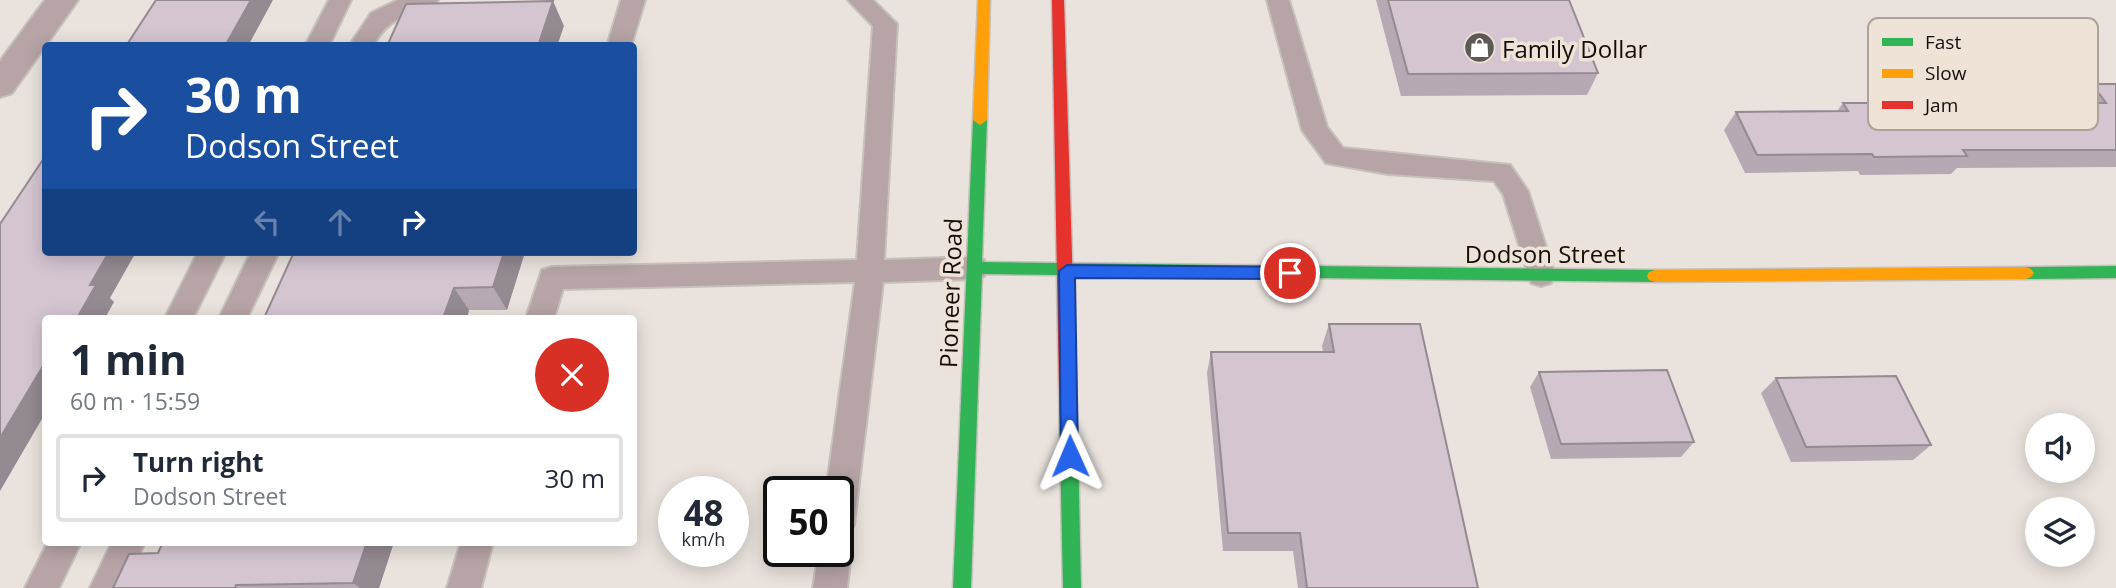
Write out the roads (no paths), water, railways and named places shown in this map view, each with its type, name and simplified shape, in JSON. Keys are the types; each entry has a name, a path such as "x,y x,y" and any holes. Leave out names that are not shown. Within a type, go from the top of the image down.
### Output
{"main road":[{"name":"Pioneer Road","path":"962,588 984,0"},
{"path":"1058,0 1067,271 1072,588"},
{"name":"Dodson Street","path":"974,268 1770,277 2116,272"}],"street":[{"path":"0,85 62,0"}],"lane":[{"path":"319,42 340,0"},
{"path":"363,42 372,22 393,9 427,0"},
{"path":"620,0 633,0 620,42"},
{"path":"844,476 870,271 885,24 859,0"},
{"path":"1278,0 1315,130 1335,156 1388,164 1501,172 1515,191 1541,275"},
{"path":"180,315 210,256"},
{"path":"234,315 263,256"},
{"path":"541,315 556,265 870,271 974,268"},
{"path":"42,588 63,546"},
{"path":"107,588 127,546"},
{"path":"464,588 476,546"},
{"path":"830,588 833,567"}],"place":[{"name":"Family Dollar","path":"1479,48"}]}
